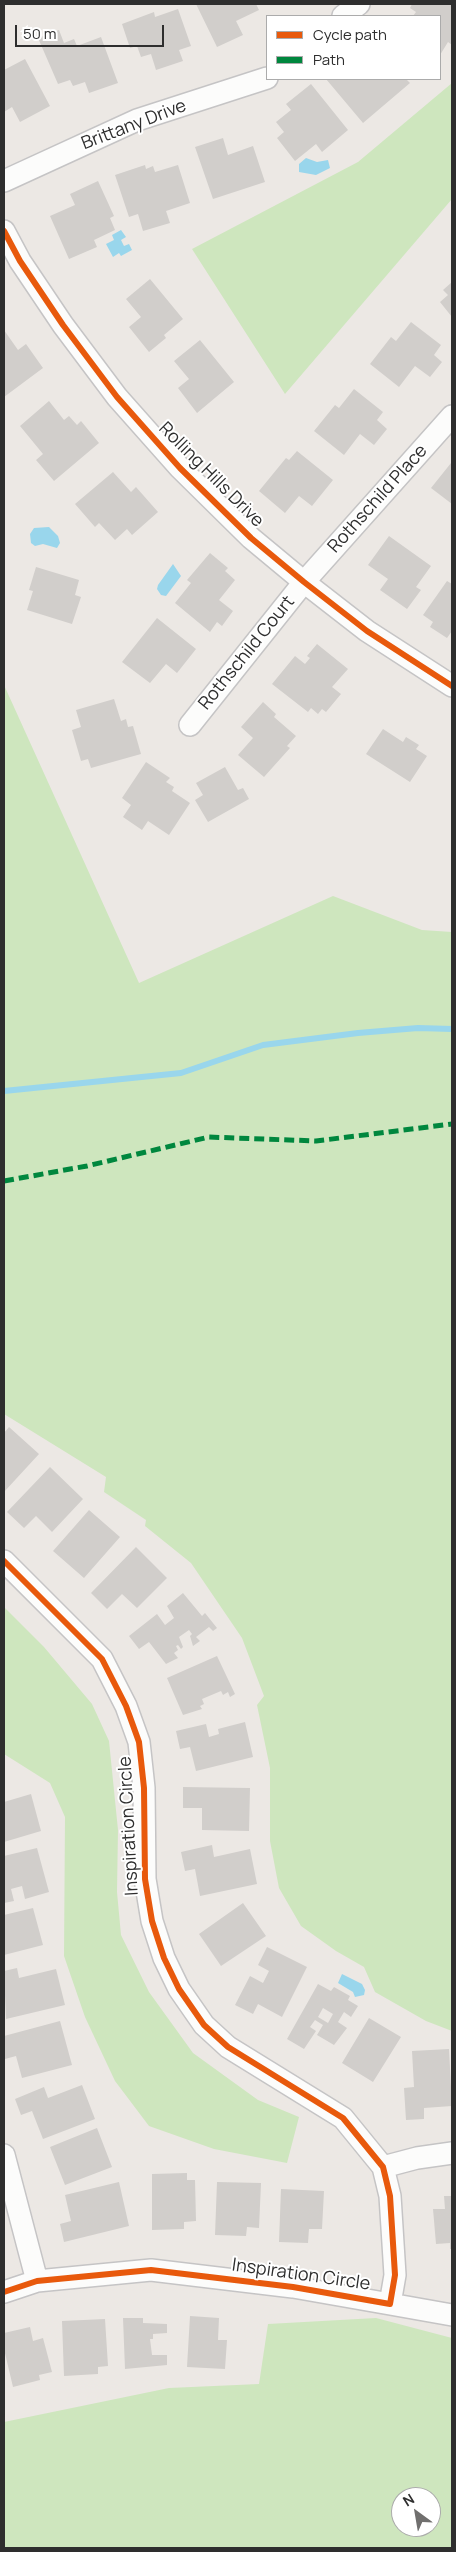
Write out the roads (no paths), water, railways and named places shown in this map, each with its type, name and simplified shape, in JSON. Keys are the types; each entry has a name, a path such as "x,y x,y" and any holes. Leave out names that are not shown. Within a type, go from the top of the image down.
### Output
{"street":[{"path":"344,15 359,4"},
{"name":"Brittany Drive","path":"4,181 137,120 266,78"},
{"name":"Rolling Hills Drive","path":"4,231 20,261 63,326 117,397 204,493 252,538 366,631 452,686"},
{"name":"Rothschild Place","path":"304,582 452,416"},
{"name":"Rothschild Court","path":"190,725 304,582"},
{"name":"Inspiration Circle","path":"4,1561 102,1659 126,1706 140,1751 144,1788 145,1879 152,1921 164,1958 179,1988 204,2025 228,2047 343,2118 383,2167 390,2196 395,2275 390,2304 293,2287 151,2270 37,2281 4,2292"},
{"path":"383,2167 417,2158 452,2153"},
{"path":"4,2154 37,2281"},
{"path":"390,2304 452,2315"}],"water":[{"path":"306,158 317,162 328,160 330,168 316,175 299,172 299,164"},
{"path":"121,230 126,237 121,240 124,246 129,244 132,250 121,256 119,253 113,257 106,244 114,240 112,235"},
{"path":"49,527 58,536 60,543 57,548 43,544 35,546 31,543 30,534 34,528"},
{"path":"173,564 181,576 166,596 161,595 157,589 158,585"},
{"path":"342,1974 362,1984 365,1990 364,1995 355,1997 353,1992 338,1983"}],"waterway":[{"path":"4,1091 181,1073 263,1045 358,1033 418,1028 452,1029"}]}
